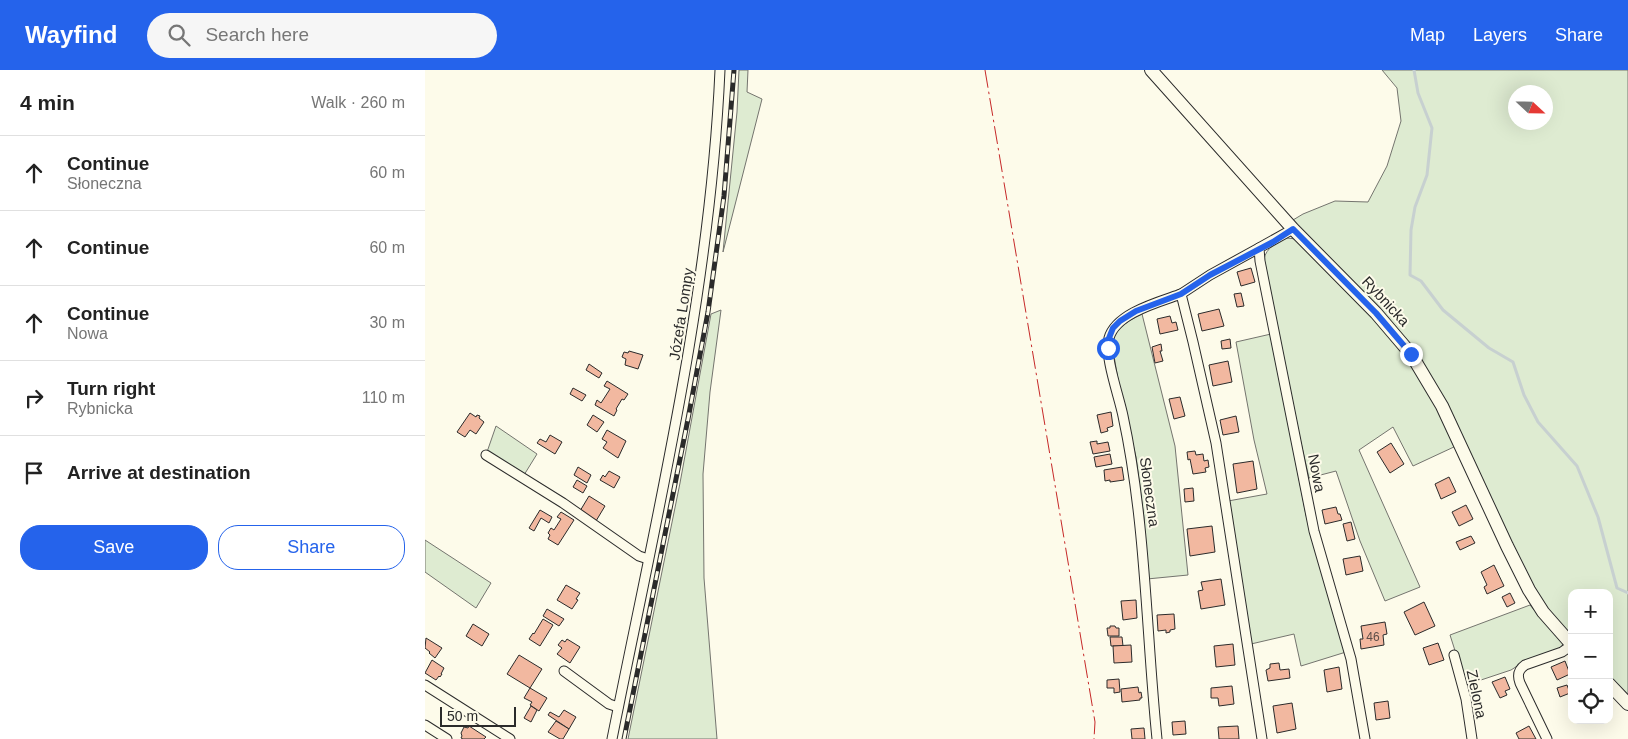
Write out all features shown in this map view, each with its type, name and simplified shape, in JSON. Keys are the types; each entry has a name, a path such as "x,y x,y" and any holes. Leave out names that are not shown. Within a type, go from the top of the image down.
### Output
{"street":[{"name":"Józefa Lompy","path":"612,739 691,340 702,272 718,128 720,70"},
{"name":"Rybnicka","path":"1151,70 1293,229 1370,307 1411,354 1442,406 1529,590 1543,612 1568,640"},
{"path":"1259,248 1293,229"},
{"name":"Słoneczna","path":"1157,739 1141,527 1133,467 1123,414 1109,360 1109,338 1113,328 1120,321 1136,311 1181,294 1259,248"},
{"name":"Nowa","path":"1259,248 1263,278 1314,531 1351,659 1365,739"},
{"path":"1181,294 1216,443 1263,739"},
{"path":"486,455 563,503 639,556 648,559"},
{"name":"Rybnicka","path":"1547,739 1520,684 1518,674 1525,665 1562,652 1568,648"},
{"name":"Zielona","path":"1454,655 1466,699 1472,739"},
{"path":"564,671 609,704 618,707"},
{"path":"425,685 510,739"},
{"path":"1613,688 1628,704"},
{"path":"425,725 447,739"}],"green space":[{"path":"739,70 748,70 747,92 762,99 723,252 737,112"},
{"path":"1382,70 1628,70 1628,698 1613,681 1613,589 1568,589 1568,633 1540,604 1438,389 1293,220 1335,201 1368,202 1387,166 1401,121 1397,88"},
{"path":"1287,238 1296,239 1396,341 1433,399 1456,446 1413,466 1393,427 1359,450 1420,587 1385,601 1360,541 1336,471 1309,478 1288,386 1264,259 1270,249"},
{"path":"721,310 710,392 703,474 704,578 717,739 628,739 680,483 711,314"},
{"path":"1142,314 1175,446 1188,575 1147,579 1144,518 1136,457 1120,391 1112,344 1117,329"},
{"path":"1271,334 1306,515 1346,652 1301,666 1294,634 1251,644 1228,501 1267,494 1254,440 1236,342"},
{"path":"496,426 537,454 524,475 487,452"},
{"path":"425,540 491,583 476,608 425,572"},
{"path":"1530,605 1563,644 1559,650 1522,663 1511,670 1466,685 1450,635"}],"building":[{"path":"1251,268 1255,282 1241,286 1237,272"},
{"path":"1241,293 1244,306 1237,307 1234,294"},
{"path":"1219,309 1224,326 1202,331 1198,314"},
{"path":"1170,316 1172,323 1176,322 1178,330 1160,334 1157,319"},
{"path":"1230,339 1231,348 1222,349 1221,341"},
{"path":"1161,344 1162,351 1160,351 1163,361 1155,363 1152,347"},
{"path":"629,351 643,355 638,369 625,365 626,359 622,357 624,352 628,353"},
{"path":"1228,361 1232,382 1213,386 1209,365"},
{"path":"589,364 602,373 599,378 586,370"},
{"path":"607,381 628,394 624,400 622,399 614,416 595,405 597,400 601,403 610,389 604,386"},
{"path":"573,388 586,395 582,401 570,394"},
{"path":"1180,397 1185,416 1174,419 1169,399"},
{"path":"1111,412 1113,426 1107,428 1108,431 1101,433 1097,415"},
{"path":"470,413 476,417 477,415 480,416 479,418 484,422 476,434 470,430 465,437 457,432"},
{"path":"593,415 604,422 597,432 587,425"},
{"path":"1236,416 1239,432 1223,435 1220,420"},
{"path":"607,430 626,441 618,458 603,448 607,442 602,439"},
{"path":"550,435 562,442 555,454 537,443 540,439 546,442"},
{"path":"1097,441 1097,444 1108,442 1110,451 1093,454 1090,442"},
{"path":"1391,443 1404,464 1390,473 1377,452"},
{"path":"1195,451 1196,455 1203,454 1204,461 1208,460 1209,467 1205,468 1206,472 1193,474 1187,452"},
{"path":"1110,454 1112,464 1096,467 1094,457"},
{"path":"1253,461 1257,489 1237,493 1233,464"},
{"path":"578,467 591,475 587,483 574,475"},
{"path":"1122,467 1124,480 1105,481 1104,470"},
{"path":"609,471 620,477 614,488 600,480"},
{"path":"1449,477 1456,492 1441,499 1435,484"},
{"path":"577,480 587,486 583,493 573,487"},
{"path":"1193,488 1194,501 1185,502 1184,489"},
{"path":"589,496 605,506 596,521 580,511"},
{"path":"1466,505 1473,519 1459,526 1452,512"},
{"path":"1336,507 1342,520 1325,524 1322,510"},
{"path":"540,510 552,517 549,523 541,518 534,531 529,528"},
{"path":"561,512 574,520 558,545 548,539 550,535 548,533 551,528 554,530 561,519 557,517"},
{"path":"1351,522 1355,539 1347,541 1343,524"},
{"path":"1212,526 1215,552 1190,556 1187,529"},
{"path":"1471,536 1475,543 1460,550 1456,542"},
{"path":"1360,556 1363,571 1346,575 1343,559"},
{"path":"1494,565 1504,586 1487,594 1484,587 1487,585 1481,572"},
{"path":"1221,579 1225,605 1201,609 1198,591 1203,590 1201,582"},
{"path":"566,585 580,593 572,609 557,600"},
{"path":"1510,593 1515,603 1507,607 1502,597"},
{"path":"1136,600 1137,618 1123,620 1121,601"},
{"path":"1424,602 1435,626 1415,635 1404,612"},
{"path":"547,609 564,619 559,626 543,616"},
{"path":"1174,614 1175,629 1166,633 1166,630 1158,631 1157,615"},
{"path":"543,619 553,625 540,646 529,639"},
{"path":"1385,622 1387,634 1383,635 1384,645 1361,649 1360,639 1363,639 1361,626"},
{"path":"473,624 489,634 482,646 466,636"},
{"path":"1110,626 1119,628 1119,636 1108,636 1107,628 1110,628"},
{"path":"1110,637 1122,637 1123,646 1111,646"},
{"path":"426,638 442,648 435,658 425,648"},
{"path":"567,639 580,647 570,663 557,654 562,648 558,645 562,640 565,642"},
{"path":"1438,643 1444,660 1429,665 1423,648"},
{"path":"1233,644 1235,665 1216,667 1214,646"},
{"path":"1131,645 1132,662 1114,663 1113,646"},
{"path":"519,655 542,669 530,688 507,674"},
{"path":"432,660 444,668 440,677 436,680 425,673"},
{"path":"1565,661 1568,675 1557,680 1551,667"},
{"path":"1279,663 1280,670 1289,669 1290,678 1268,681 1266,670 1270,668 1270,664"},
{"path":"1339,667 1342,689 1327,692 1324,670"},
{"path":"1505,677 1510,689 1505,691 1507,695 1500,698 1492,682"},
{"path":"1119,679 1120,692 1114,693 1114,688 1107,688 1107,680"},
{"path":"1567,685 1568,694 1560,697 1557,688"},
{"path":"1232,686 1234,704 1219,706 1218,698 1211,698 1211,688"},
{"path":"1138,687 1142,698 1140,700 1122,702 1121,689"},
{"path":"530,688 547,698 539,711 530,705 532,702 524,698"},
{"path":"1388,701 1390,718 1376,720 1374,703"},
{"path":"1292,703 1296,729 1277,733 1273,706"},
{"path":"531,706 537,710 531,722 524,718"},
{"path":"564,710 576,717 569,729 548,715 550,712 559,717"},
{"path":"556,721 569,729 563,739 548,732"},
{"path":"1185,721 1186,734 1173,735 1172,722"},
{"path":"469,726 486,737 484,739 461,738 464,727 468,728"},
{"path":"1238,726 1239,739 1219,739 1218,727"},
{"path":"1529,726 1536,739 1519,739 1516,733"},
{"path":"1144,728 1145,739 1132,739 1131,729"}],"waterway":[{"path":"1414,70 1418,93 1432,128 1427,175 1415,207 1411,230 1410,275 1421,281 1443,310 1489,348 1513,362 1524,395 1538,422 1577,466 1598,517 1617,588 1628,593"}],"railway":[{"path":"624,739 708,312 724,196 734,70"}],"power":[{"path":"985,70 1095,722 1094,739"}],"route":[{"path":"1108,348 1113,328 1120,321 1136,311 1181,294 1210,275 1273,242 1293,229 1376,313 1411,354"}]}
